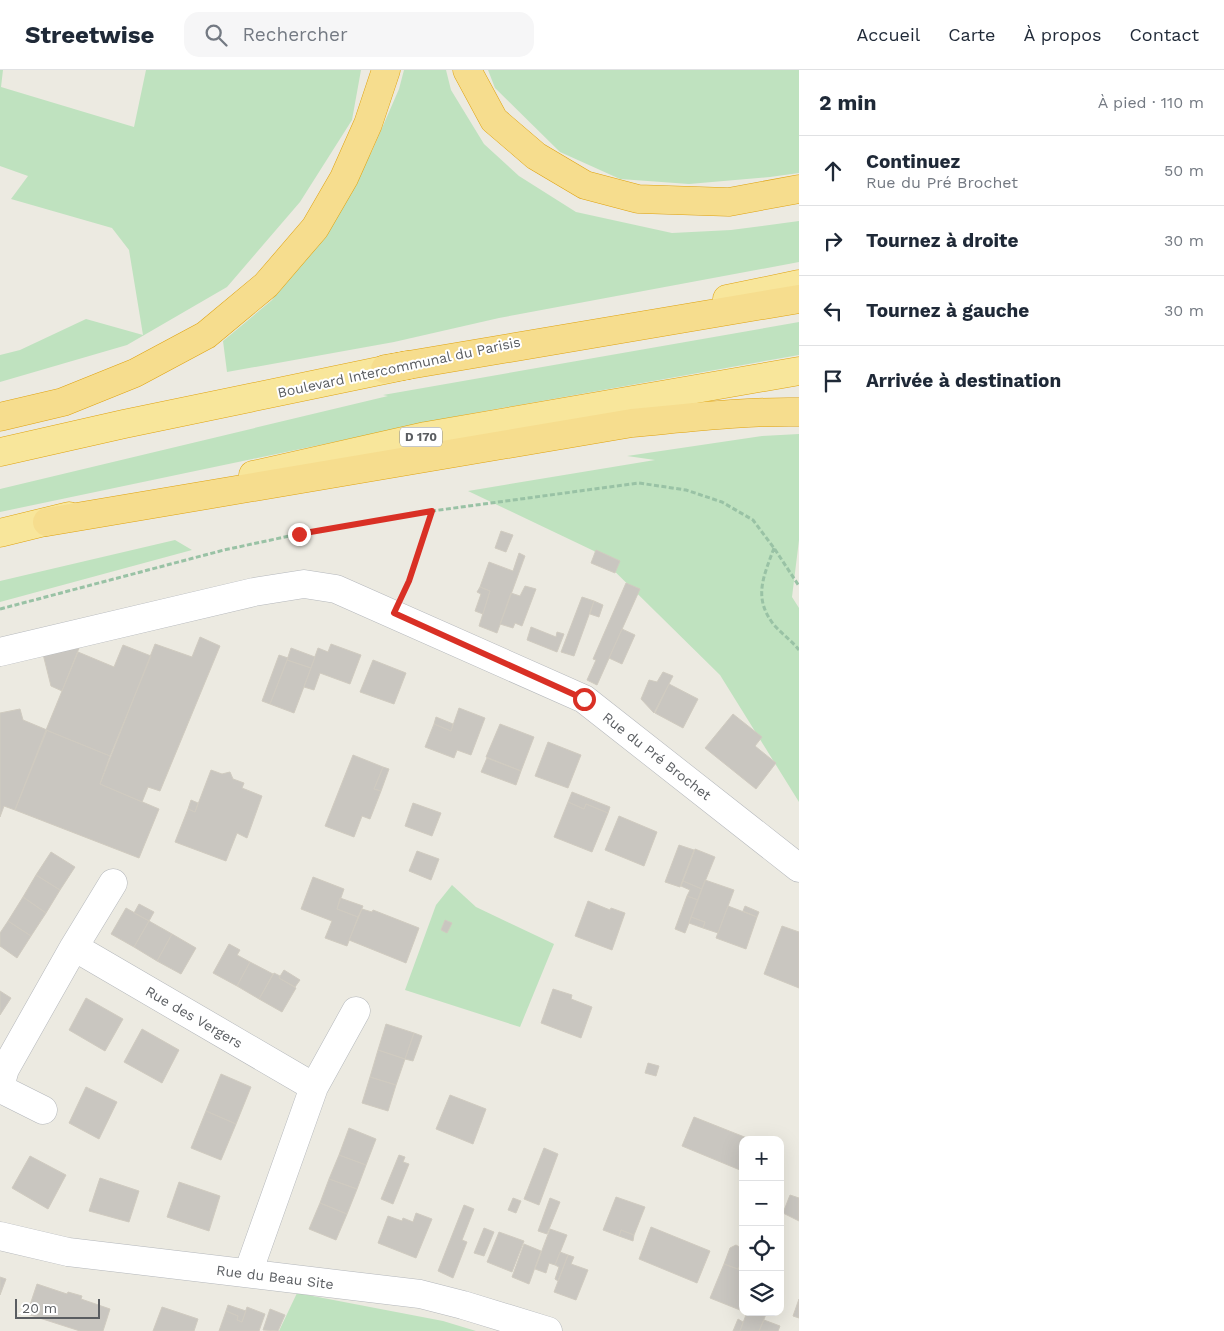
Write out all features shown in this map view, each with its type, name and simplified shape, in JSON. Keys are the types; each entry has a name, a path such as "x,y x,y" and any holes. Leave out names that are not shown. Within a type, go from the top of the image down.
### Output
{"highway":[{"path":"0,417 62,402 135,373 206,335 266,285 315,228 344,178 368,124 386,70"},
{"path":"467,70 494,120 536,156 585,185 638,199 729,202 799,189"},
{"name":"Boulevard Intercommunal du Parisis","path":"0,452 385,369 799,284"},
{"path":"385,369 799,299"},
{"name":"D 170","path":"0,533 426,436 799,372"},
{"path":"47,522 632,423 712,415 799,412"}],"street":[{"name":"Rue du Pré Brochet","path":"0,652 254,592 304,584 336,589 394,613 584,699 799,868"},
{"path":"43,1110 7,1092 1,1083 6,1069 74,947 113,883"},
{"name":"Rue des Vergers","path":"74,947 314,1087"},
{"path":"248,1273 314,1087 356,1011"},
{"name":"Rue du Beau Site","path":"0,1236 68,1252 420,1294 464,1305 548,1331"}],"path":[{"path":"0,608 224,550 299,534 432,511 639,483 686,490 722,502 753,520 799,586"},
{"path":"394,613 409,581 432,511"},
{"path":"774,548 760,592 764,610 775,626 799,650"}],"green space":[{"path":"0,70 3,70 1,87 134,127 146,70 361,70 352,120 300,202 227,287 127,345 0,382 0,355 20,350 86,319 143,335 129,250 112,228 11,199 28,176 0,166"},
{"path":"404,70 446,70 451,90 484,144 519,176 576,212 672,233 731,230 799,221 799,262 499,318 394,342 227,372 223,341 272,300 343,205 372,151 399,89"},
{"path":"488,70 799,70 799,173 689,184 620,179 560,152 495,88"},
{"path":"799,322 799,355 463,415 0,512 0,489 388,396 383,395"},
{"path":"799,434 799,540 792,597 799,608 799,802 720,675 594,551 468,491 655,460 627,456 762,436"},
{"path":"175,540 192,550 0,602 0,581"},
{"path":"452,885 476,907 554,944 520,1027 405,990 436,905"},
{"path":"297,1293 443,1321 476,1331 279,1331"}],"building":[{"path":"501,531 513,535 506,552 495,548"},
{"path":"596,550 620,561 615,573 591,563"},
{"path":"519,553 525,556 497,633 479,626 490,591 480,587 489,562 513,571"},
{"path":"626,583 640,589 597,685 587,680 596,660 593,659"},
{"path":"525,586 536,589 522,626 515,623 513,628 500,624 511,593 520,596"},
{"path":"480,587 490,591 483,614 475,611 481,594 477,592"},
{"path":"582,597 594,601 574,656 561,652"},
{"path":"594,601 603,605 599,617 590,614"},
{"path":"531,627 556,637 557,632 564,634 557,652 527,640"},
{"path":"622,629 635,635 622,664 609,658"},
{"path":"200,637 220,646 160,791 148,787 142,802 100,784 155,644 192,657"},
{"path":"331,644 361,655 350,684 320,673 314,690 304,687 318,648 328,652"},
{"path":"123,645 151,656 110,756 46,730 78,652 114,667"},
{"path":"79,648 62,691 51,686 43,654"},
{"path":"291,648 315,657 311,668 287,660"},
{"path":"279,655 288,658 270,704 262,701"},
{"path":"287,660 311,668 294,713 270,704"},
{"path":"373,660 406,673 394,704 360,692"},
{"path":"663,672 673,676 654,713 641,699 649,680 657,682"},
{"path":"669,684 698,699 683,728 655,713"},
{"path":"459,708 485,718 471,755 457,750 454,758 425,747 434,724 451,731"},
{"path":"20,709 23,720 47,730 15,810 4,806 0,817 0,713"},
{"path":"733,714 762,737 755,746 776,763 756,789 705,748"},
{"path":"436,717 453,724 451,731 434,724"},
{"path":"500,724 534,737 521,771 486,757"},
{"path":"46,730 110,756 100,784 159,809 139,858 15,810"},
{"path":"548,742 581,755 568,788 535,776"},
{"path":"353,755 383,767 374,789 381,791 370,819 362,816 354,837 325,826"},
{"path":"487,758 521,771 516,785 481,772"},
{"path":"383,767 389,769 381,791 374,789"},
{"path":"211,770 222,774 230,772 233,779 244,783 242,788 262,796 247,838 237,833 226,861 175,842 188,809 195,812"},
{"path":"572,792 610,807 608,813 586,804 584,809 568,802"},
{"path":"191,800 198,803 195,812 188,809"},
{"path":"568,802 584,809 586,804 608,813 592,852 554,837"},
{"path":"413,803 441,813 432,836 405,826"},
{"path":"619,816 657,832 644,866 605,850"},
{"path":"679,845 694,850 680,887 665,882"},
{"path":"695,849 715,857 702,889 683,881"},
{"path":"417,851 439,859 431,880 409,871"},
{"path":"51,852 75,867 60,890 36,875"},
{"path":"36,875 60,890 46,913 23,897"},
{"path":"313,877 344,889 337,909 358,917 347,946 325,938 332,921 301,909"},
{"path":"705,880 734,890 718,933 703,928 705,922 691,917"},
{"path":"683,881 702,889 698,900 687,896 690,890 681,886"},
{"path":"687,896 698,900 685,933 675,929"},
{"path":"23,897 46,913 31,936 8,921"},
{"path":"340,898 363,906 358,917 337,909"},
{"path":"588,901 610,910 611,908 625,913 612,950 575,936"},
{"path":"139,904 154,912 149,921 134,913"},
{"path":"728,906 757,917 746,949 716,938"},
{"path":"745,906 759,912 757,917 743,911"},
{"path":"126,908 149,921 134,947 111,934"},
{"path":"362,909 372,912 373,910 419,928 406,963 349,940"},
{"path":"691,917 705,922 703,928 689,923"},
{"path":"445,920 452,923 447,933 441,930"},
{"path":"8,921 31,936 17,958 0,946 0,933"},
{"path":"149,921 172,934 157,961 134,947"},
{"path":"782,926 799,932 799,988 764,974"},
{"path":"172,934 196,948 181,974 157,961"},
{"path":"229,944 240,950 237,955 250,962 237,986 213,973"},
{"path":"250,962 273,974 259,999 237,986"},
{"path":"284,970 300,980 295,987 279,978"},
{"path":"274,973 296,988 282,1012 259,999"},
{"path":"553,989 572,995 571,999 592,1007 581,1038 541,1023"},
{"path":"0,991 11,998 0,1015"},
{"path":"86,998 123,1019 105,1051 69,1030"},
{"path":"386,1024 414,1033 405,1059 378,1050"},
{"path":"142,1029 179,1050 162,1083 124,1062"},
{"path":"414,1033 422,1036 413,1061 405,1059"},
{"path":"378,1050 405,1059 396,1085 370,1077"},
{"path":"648,1063 659,1066 656,1076 645,1073"},
{"path":"221,1074 251,1087 236,1124 206,1111"},
{"path":"370,1077 396,1085 388,1111 362,1103"},
{"path":"86,1087 117,1102 99,1139 69,1123"},
{"path":"450,1095 486,1109 473,1144 436,1129"},
{"path":"206,1111 236,1124 221,1160 191,1148"},
{"path":"694,1117 742,1136 739,1136 739,1170 682,1146"},
{"path":"349,1128 376,1139 366,1165 339,1155"},
{"path":"544,1148 558,1154 539,1205 524,1199"},
{"path":"339,1155 366,1165 357,1189 329,1179"},
{"path":"399,1155 405,1157 403,1162 409,1164 393,1204 381,1199"},
{"path":"30,1156 66,1175 48,1209 12,1188"},
{"path":"100,1178 139,1191 129,1222 89,1211"},
{"path":"329,1179 357,1189 347,1214 320,1203"},
{"path":"179,1182 220,1196 209,1231 167,1217"},
{"path":"790,1195 799,1198 799,1221 784,1214"},
{"path":"616,1197 645,1207 634,1235 621,1230 619,1236 603,1230"},
{"path":"513,1198 521,1201 516,1213 508,1210"},
{"path":"550,1198 560,1202 547,1234 538,1231"},
{"path":"320,1203 347,1214 336,1240 309,1229"},
{"path":"464,1205 474,1209 462,1240 467,1242 453,1278 438,1271"},
{"path":"416,1213 432,1219 416,1258 378,1243 388,1216 402,1221 403,1218 413,1222"},
{"path":"651,1227 710,1251 697,1283 639,1259"},
{"path":"484,1228 494,1232 484,1256 474,1253"},
{"path":"550,1229 567,1235 555,1265 549,1263 546,1273 535,1269"},
{"path":"621,1230 634,1235 633,1241 619,1236"},
{"path":"499,1232 524,1241 512,1272 487,1262"},
{"path":"524,1244 541,1251 529,1284 512,1277"},
{"path":"736,1245 739,1247 738,1269 724,1264 730,1248"},
{"path":"560,1252 568,1255 558,1281 555,1279 559,1267 555,1265"},
{"path":"568,1255 574,1257 571,1264 588,1270 576,1300 554,1292"},
{"path":"724,1264 739,1270 739,1310 710,1298"},
{"path":"0,1277 6,1279 0,1295"},
{"path":"37,1284 67,1294 68,1292 82,1296 81,1299 110,1309 103,1331 80,1331 27,1314"},
{"path":"799,1299 799,1318 793,1316"},
{"path":"228,1305 246,1311 242,1322 237,1320 238,1316 226,1311"},
{"path":"162,1307 198,1319 194,1331 153,1331"},
{"path":"247,1307 265,1314 259,1331 219,1331 226,1311 238,1316 237,1320 242,1322"},
{"path":"270,1309 285,1315 278,1331 263,1330"},
{"path":"746,1316 765,1316 759,1331 740,1331"},
{"path":"738,1319 743,1322 740,1331 733,1331"},
{"path":"764,1320 780,1326 778,1331 759,1331"}],"route":[{"path":"299,534 432,511 409,581 394,613 584,699"}]}
